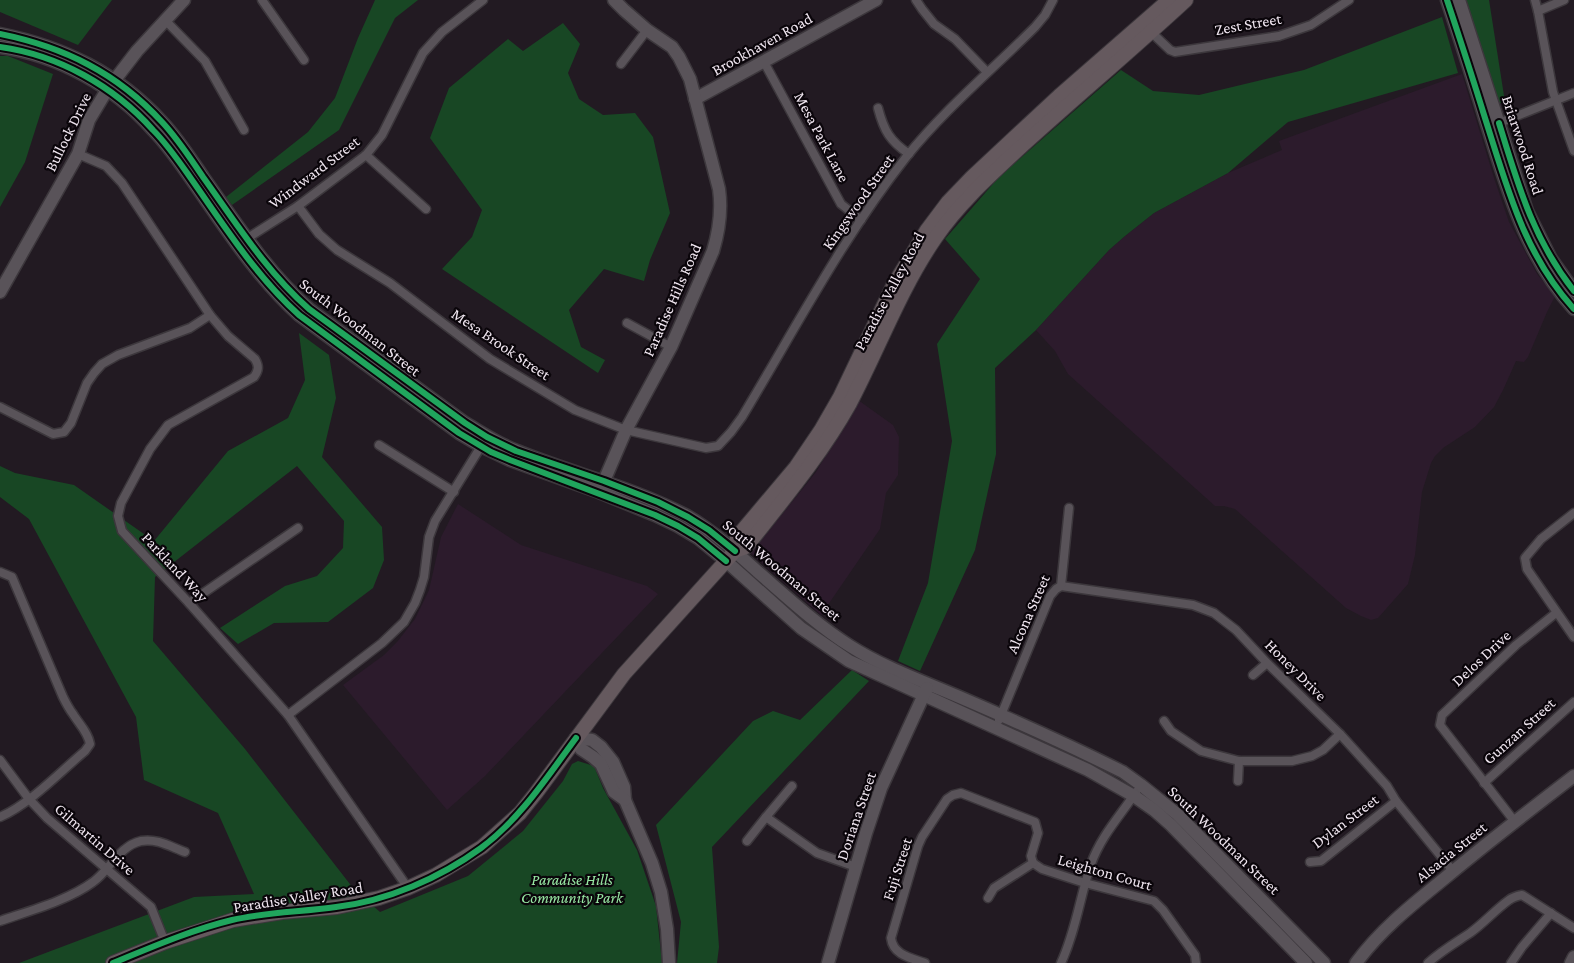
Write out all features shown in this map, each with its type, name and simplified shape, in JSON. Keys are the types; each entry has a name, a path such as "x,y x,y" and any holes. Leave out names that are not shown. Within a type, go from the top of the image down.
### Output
{"main road":[{"name":"Bullock Drive","path":"0,292 78,153 89,120 111,85 137,51 184,0"},
{"name":"Paradise Hills Road","path":"602,487 626,430 671,347 713,252 721,206 719,189 690,79 679,57 672,47 647,30 614,0"},
{"name":"Brookhaven Road","path":"695,99 876,0"},
{"name":"Paradise Valley Road","path":"730,556 737,537 796,467 821,430 898,277 927,230 948,202 1050,104 1169,0"},
{"name":"Paradise Valley Road","path":"113,963 165,942 233,920 282,912 337,907 379,898 436,875 482,847 503,829 536,793 624,674 730,556 746,547 805,474 850,402 904,292 936,237 957,210 980,185 1066,105 1186,0"},
{"name":"Briarwood Road","path":"1447,0 1527,211 1551,259 1574,291"},
{"name":"Briarwood Road","path":"1459,0 1517,216 1529,243 1550,279 1574,309"},
{"name":"South Woodman Street","path":"0,34 30,40 60,50 87,63 152,128 242,242 291,293 309,309 439,404 484,441 516,451 602,487 730,556 801,628 849,661 1001,715 1123,772 1178,814 1324,963"},
{"name":"South Woodman Street","path":"0,47 33,53 111,85"},
{"path":"1550,279 1556,278 1569,294 1574,296"},
{"name":"South Woodman Street","path":"927,690 996,728 1088,770 1154,810 1306,963"},
{"name":"Doriana Street","path":"828,963 881,788 927,690"},
{"path":"576,738 580,749 601,764 614,792 625,800 652,863 661,892 667,929 669,963"},
{"name":"Alsacia Street","path":"1356,963 1383,931 1453,871 1574,776"},
{"path":"1570,963 1574,957"}],"street":[{"path":"262,0 304,60"},
{"name":"Windward Street","path":"242,242 298,206 366,155 382,135 419,61 429,46 442,32 483,0"},
{"path":"916,0 934,24 955,39 987,72"},
{"name":"Kingswood Street","path":"718,446 741,417 861,220 909,154 966,93 1035,27 1053,0"},
{"name":"Zest Street","path":"1151,32 1175,52 1267,38 1311,25 1349,0"},
{"path":"1535,0 1555,101 1574,151"},
{"path":"1538,11 1564,0"},
{"path":"166,21 205,62 243,130"},
{"path":"621,64 647,30"},
{"name":"Mesa Park Lane","path":"764,62 841,204 861,220"},
{"path":"1493,125 1574,93"},
{"path":"878,108 882,125 889,136 898,147 909,154"},
{"name":"Parkland Way","path":"78,153 106,166 122,183 210,315 228,336 258,364 258,371 254,377 168,425 150,449 121,503 118,516 122,531 288,715 408,888"},
{"path":"366,155 426,209"},
{"name":"Mesa Brook Street","path":"298,206 319,234 337,250 390,283 490,359 575,410 626,430 686,442 702,448 718,446"},
{"path":"0,407 53,434 64,432 72,423 90,378 102,364 118,355 190,328 210,315"},
{"path":"627,323 671,347"},
{"path":"288,715 382,643 404,622 420,590 429,537 435,521 484,441"},
{"path":"379,445 454,492"},
{"name":"Alcona Street","path":"996,728 1050,596 1061,586 1069,508"},
{"path":"1574,513 1541,539 1525,558 1527,569 1574,637"},
{"path":"189,603 298,528"},
{"path":"0,817 29,799 85,751 90,744 89,738 63,697 12,577 3,573"},
{"name":"Honey Drive","path":"1061,586 1192,605 1214,614 1236,630 1340,734 1387,786 1396,801 1453,871"},
{"name":"Delos Drive","path":"1484,783 1444,732 1440,725 1442,715 1516,645 1556,613"},
{"path":"1253,675 1267,663"},
{"name":"Gunzan Street","path":"1484,783 1574,702"},
{"path":"1164,721 1171,731 1201,751 1239,761 1292,761 1312,756 1323,750 1340,734"},
{"name":"Gilmartin Drive","path":"0,760 29,799 47,818 151,907 165,942"},
{"path":"1238,781 1239,761"},
{"path":"1484,783 1515,822"},
{"path":"1064,962 1085,883 1099,844 1141,785"},
{"path":"747,841 792,786"},
{"name":"Fuji Street","path":"925,963 898,952 891,938 918,846 947,799 960,793 1035,822 1038,833 1031,856 1033,863"},
{"name":"Dylan Street","path":"1310,862 1321,861 1396,801"},
{"path":"766,817 817,853 856,867"},
{"path":"0,921 74,894 95,881 133,844 155,841 185,852"},
{"name":"Leighton Court","path":"988,898 993,888 1033,863 1042,869 1085,883 1154,901 1163,909 1195,955 1196,963"},
{"path":"1428,963 1478,927 1510,898 1522,895 1574,928"},
{"path":"1511,963 1522,946 1551,913"}],"shaded area":[{"path":"1462,74 1509,222 1537,274 1555,296 1528,357 1524,362 1516,361 1494,407 1475,427 1443,448 1431,463 1422,492 1415,555 1408,584 1378,618 1371,620 1346,608 1235,509 1215,506 1068,374 1055,351 1036,330 1109,250 1154,213 1228,173 1282,150 1279,141"},
{"path":"858,400 893,425 899,437 898,475 886,493 880,529 821,615 751,553 816,472"},
{"path":"458,504 521,545 647,586 658,594 485,776 447,810 343,685 384,655 415,619 429,590 441,537"}],"green space":[{"path":"0,0 112,0 78,45 0,12"},
{"path":"375,0 418,0 395,18 339,130 232,205 226,197 308,132 335,98"},
{"path":"1465,0 1489,0 1505,102 1497,104"},
{"path":"1442,17 1458,73 1288,122 1228,173 1154,213 1125,236 1109,250 1036,330 995,368 996,454 975,550 920,671 898,661 928,583 952,441 937,344 980,279 945,239 999,177 1121,70 1153,91 1199,95 1304,70"},
{"path":"563,23 580,44 568,73 579,99 603,115 635,113 653,137 670,213 650,260 644,281 604,269 569,310 581,347 605,360 598,373 442,269 472,237 482,210 430,138 449,88 508,39 523,51"},
{"path":"0,56 8,56 53,74 25,162 0,207"},
{"name":"Paradise Hills Community Park","path":"299,333 329,355 336,398 322,457 382,527 384,560 373,588 328,622 274,623 238,644 220,628 285,586 317,576 343,548 344,521 297,466 155,577 153,641 245,749 353,888 380,912 468,876 523,831 563,781 572,764 578,761 594,766 603,788 637,850 656,906 662,963 19,963 194,897 254,894 218,813 144,780 136,717 29,519 0,497 0,466 15,473 74,485 154,541 228,451 288,418 305,380"},
{"path":"852,670 869,681 712,847 719,947 717,963 677,963 681,922 656,825 753,721 773,711 800,720"}],"cycle path":[{"path":"1447,0 1519,219 1542,266 1574,309"},
{"path":"0,34 46,46 68,55 88,64 127,89 173,135 252,246 293,294 309,309 465,423 516,451 658,502 709,530 735,551"},
{"path":"0,47 22,51 64,65 103,87 138,114 169,148 242,250 283,300 299,315 459,433 491,452 678,526 698,538 726,561"},
{"path":"1499,123 1528,211 1548,252 1574,291"},
{"path":"113,963 217,924 258,915 355,904 393,894 431,878 481,848 509,824 576,738"}]}
